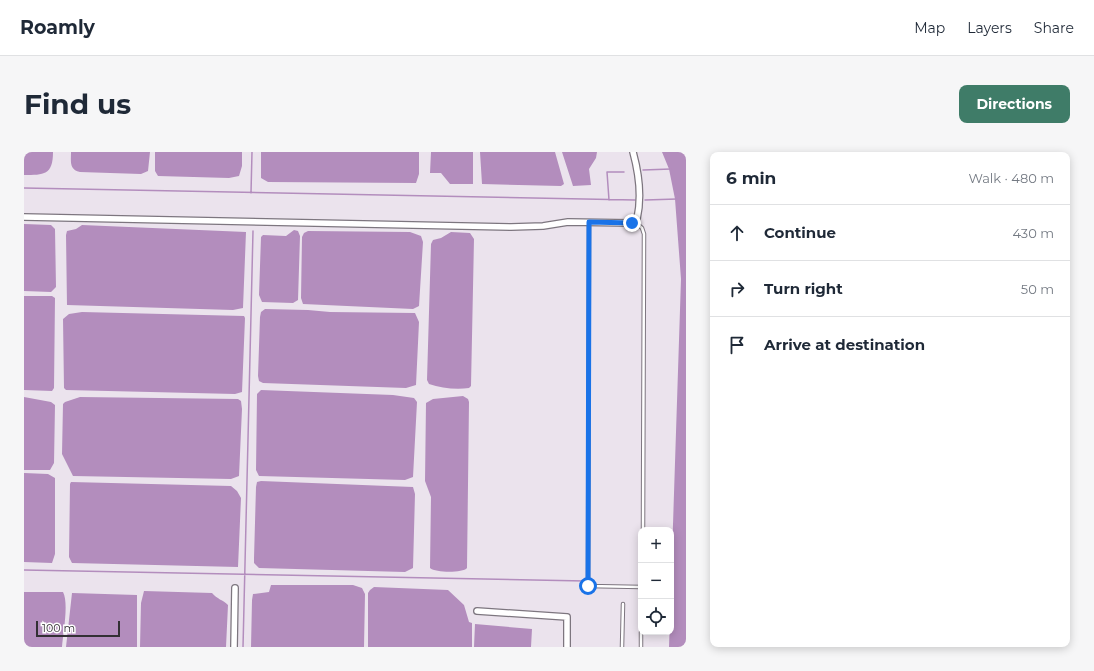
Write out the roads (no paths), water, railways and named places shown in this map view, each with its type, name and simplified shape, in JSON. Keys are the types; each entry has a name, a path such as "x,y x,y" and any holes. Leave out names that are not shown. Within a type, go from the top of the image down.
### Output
{"street":[{"path":"24,217 512,227 543,226 568,222 623,223 637,219 640,207 638,171 633,152"},
{"path":"234,647 235,588"},
{"path":"477,611 567,617 567,647"}],"lane":[{"path":"634,221 642,228 644,234 643,527"},
{"path":"589,222 588,586 638,587"},
{"path":"622,647 623,604"},
{"path":"641,635 641,647"}],"waterway":[{"path":"251,193 252,152"},
{"path":"643,170 671,169"},
{"path":"609,200 607,172 624,172"},
{"path":"24,188 635,200"},
{"path":"645,200 677,199"},
{"path":"243,647 253,231"},
{"path":"24,570 585,581"}]}
